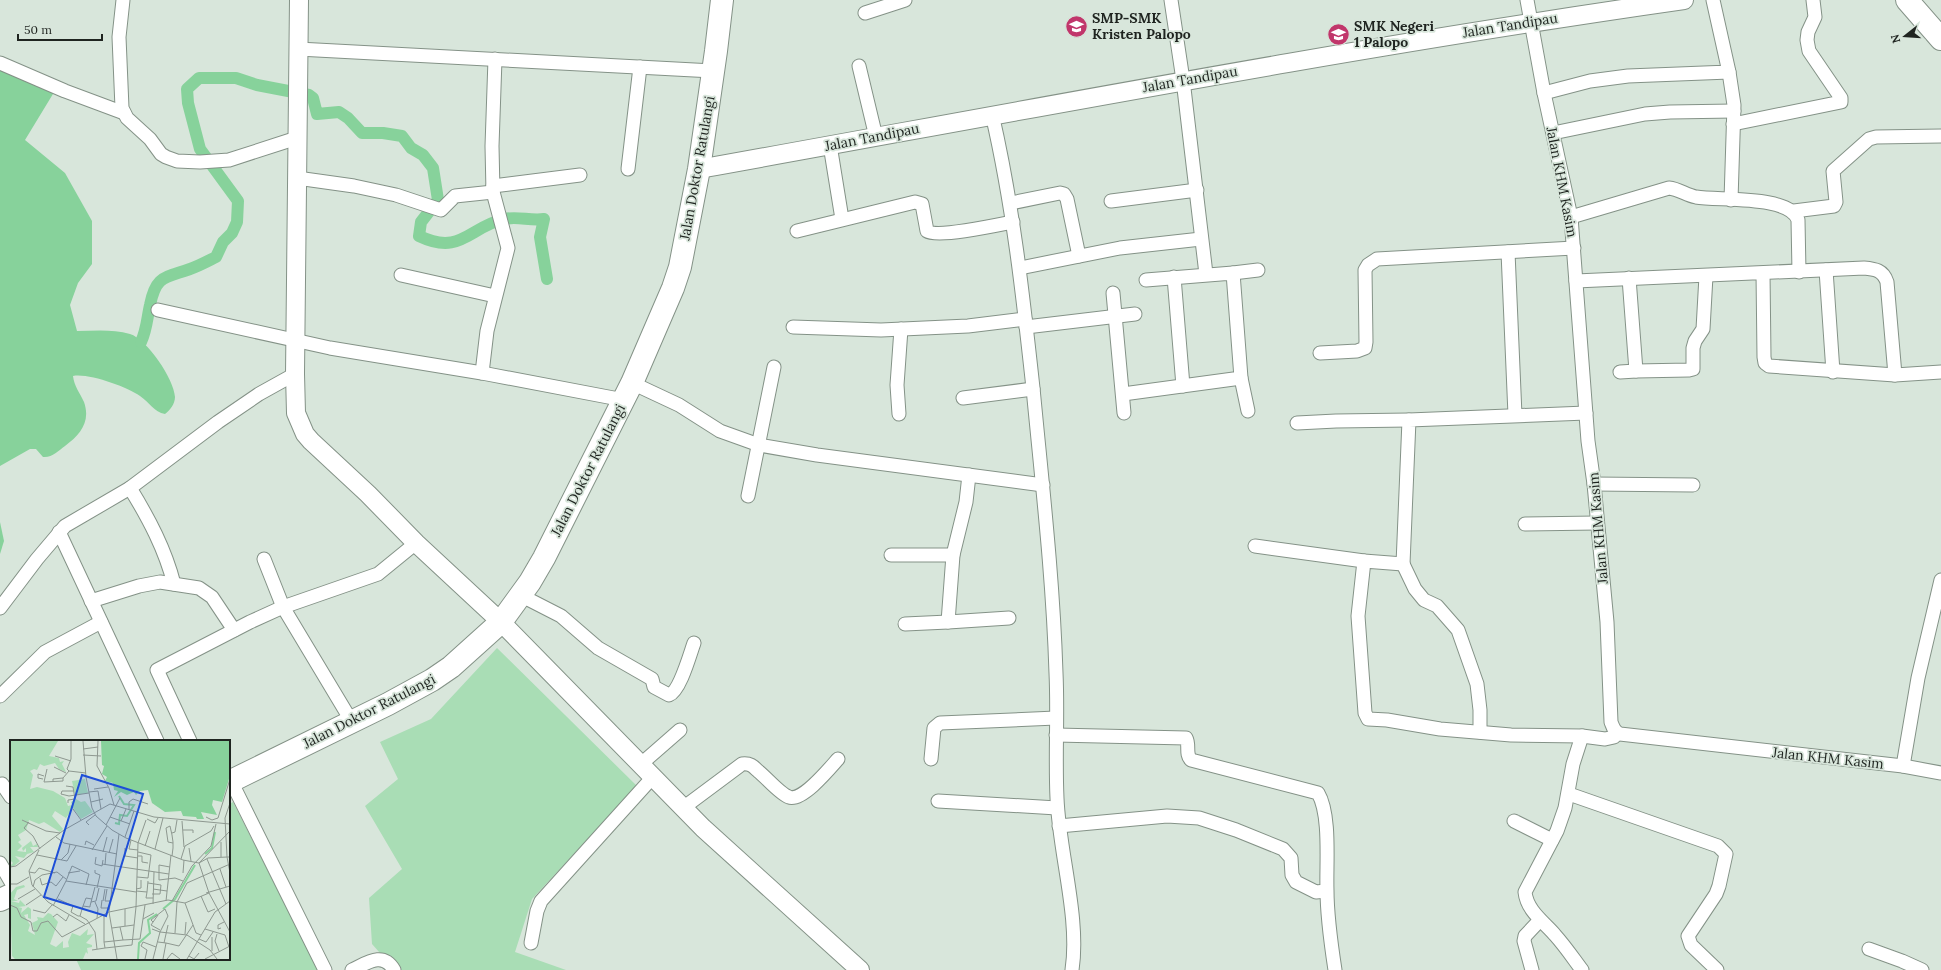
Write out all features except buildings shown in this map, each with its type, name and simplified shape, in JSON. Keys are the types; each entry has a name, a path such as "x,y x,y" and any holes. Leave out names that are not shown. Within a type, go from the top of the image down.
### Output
{"highway":[{"name":"Jalan Doktor Ratulangi","path":"230,782 352,722 432,680 451,667 501,622 544,558 628,391 673,288 680,267 699,169 722,0"},
{"path":"1907,0 1939,34"},
{"path":"0,900 10,895"}],"street":[{"path":"123,0 119,38 121,101 124,113"},
{"path":"299,0 297,68 295,374 296,413 305,434 368,494 416,543 501,622 683,808 860,970"},
{"path":"866,12 905,0"},
{"path":"1171,0 1183,80 1206,274"},
{"name":"Jalan KHM Kasim","path":"1527,0 1544,93 1571,217 1586,413 1607,622 1610,695 1614,727 1903,766 1941,773"},
{"name":"Jalan Tandipau","path":"699,169 1183,80 1531,21 1684,0"},
{"path":"1714,0 1729,72 1734,117 1731,200"},
{"path":"1553,133 1645,114 1670,112 1734,117 1841,102 1841,98 1809,51 1807,40 1808,32 1815,17 1813,0"},
{"path":"298,49 713,71"},
{"path":"482,373 486,337 508,248 493,189 492,146 495,59"},
{"path":"0,63 58,88 124,113 166,158 177,161 200,162 238,157 297,138"},
{"path":"859,66 876,137"},
{"path":"628,169 640,67"},
{"path":"1544,93 1590,81 1628,76 1729,72"},
{"path":"992,114 1011,203 1020,268 1043,486 1057,674 1057,808 1072,924 1072,970"},
{"path":"1571,217 1669,188 1680,190 1694,196 1763,202 1794,211 1834,206 1836,202 1833,171 1869,140 1876,137 1941,136"},
{"path":"830,146 842,219"},
{"path":"297,178 410,198 441,210 455,196 580,175"},
{"path":"1111,201 1197,190"},
{"path":"1011,203 1064,194 1067,199 1079,256"},
{"path":"797,231 915,202 922,204 927,231 933,234 1013,222"},
{"path":"1794,211 1798,220 1799,272"},
{"path":"1020,268 1120,248 1201,239"},
{"path":"1320,353 1357,351 1365,348 1364,270 1372,262 1383,258 1574,248"},
{"path":"1508,252 1515,415"},
{"path":"1576,281 1876,269 1882,272 1885,277 1895,375"},
{"path":"1146,280 1258,270"},
{"path":"1826,270 1834,372"},
{"path":"1233,273 1241,378 1248,411"},
{"path":"1763,273 1764,357 1766,363 1770,366 1834,372 1895,375 1941,372"},
{"path":"401,275 496,296"},
{"path":"1620,372 1693,369 1693,348 1695,341 1703,329 1706,276"},
{"path":"1174,277 1183,386"},
{"path":"1629,278 1636,371"},
{"path":"1113,293 1124,413"},
{"path":"158,310 368,355 482,373 628,391 679,405 720,431 759,445 817,455 1043,486"},
{"path":"793,327 901,329 1026,323 1114,317 1135,314"},
{"path":"899,414 896,385 901,329"},
{"path":"748,496 774,367"},
{"path":"0,608 59,532 83,514 130,488 201,434 259,394 295,374"},
{"path":"1123,394 1241,378"},
{"path":"963,398 1033,389"},
{"path":"1297,423 1586,413"},
{"path":"1409,420 1403,564 1415,589 1424,600 1437,606 1458,630 1477,684 1480,710 1480,732"},
{"path":"948,622 953,555 966,502 969,475"},
{"path":"1594,484 1693,485"},
{"path":"130,488 157,534 170,568 174,584"},
{"path":"1525,524 1597,523"},
{"path":"59,532 157,740"},
{"path":"190,740 157,670 234,630 283,607 378,574 416,543"},
{"path":"1254,546 1364,561 1403,564"},
{"path":"891,555 953,555"},
{"path":"264,559 283,607 352,722"},
{"path":"1364,561 1358,616 1366,717 1372,720 1387,720 1440,730 1511,735 1582,736 1605,739 1614,737 1614,727"},
{"path":"1903,766 1915,693 1941,580"},
{"path":"91,601 148,584 160,582 199,588 206,591 212,597 234,630"},
{"path":"520,595 560,616 598,648 652,679 654,687 669,695 674,692 682,676 694,643"},
{"path":"905,624 1009,618"},
{"path":"1,692 45,652 101,622"},
{"path":"931,759 934,728 940,723 946,721 1056,718"},
{"path":"640,765 680,730"},
{"path":"1056,735 1186,738 1188,743 1188,756 1191,760 1318,793 1324,809 1327,851 1326,891 1335,970"},
{"path":"1582,736 1573,764 1569,794 1565,808 1552,840 1525,892 1527,903 1582,970"},
{"path":"683,808 742,764 752,765 786,796 794,798 815,784 838,759"},
{"path":"531,942 537,911 541,901 652,778"},
{"path":"230,782 325,970"},
{"path":"2,784 10,795"},
{"path":"1569,794 1718,846 1724,850 1726,854 1716,894 1688,936 1691,945 1717,970"},
{"path":"938,801 1057,808"},
{"path":"1059,826 1167,816 1199,818 1236,830 1283,849 1291,858 1292,875 1296,882 1316,892 1326,891"},
{"path":"1514,821 1552,840"},
{"path":"0,863 10,880"},
{"path":"1532,970 1524,941 1525,936 1540,920"},
{"path":"1868,949 1922,970"},
{"path":"352,970 375,958 381,959 394,970"}],"shaded area":[{"path":"0,64 56,89 25,140 65,173 92,221 92,264 78,283 70,305 77,331 117,331 137,337 151,351 165,370 170,380 175,397 172,407 165,414 155,409 134,392 98,379 73,376 86,409 85,422 79,433 70,442 52,455 43,457 36,449 30,449 0,466"},
{"path":"0,522 4,541 0,554"},
{"path":"497,648 637,786 532,899 515,952 566,970 395,970 372,944 369,898 402,869 365,806 398,779 380,742 431,719"},
{"path":"233,802 318,970 81,970 76,960 230,960 230,804"}],"waterway":[{"path":"141,342 146,328 152,295 155,288 168,276 193,268 216,257 223,242 232,233 237,222 238,201 200,149 188,103 187,89 199,78 236,78 257,85 309,95 313,98 317,114 339,112 348,118 362,133 383,133 402,136 411,148 423,155 433,168 438,200 421,222 419,236 433,241 445,243 455,242 492,223 504,219 544,219 540,237 547,279"}],"place":[{"name":"SMP-SMK Kristen Palopo","path":"1077,26"},
{"name":"SMK Negeri 1 Palopo","path":"1339,34"}]}
